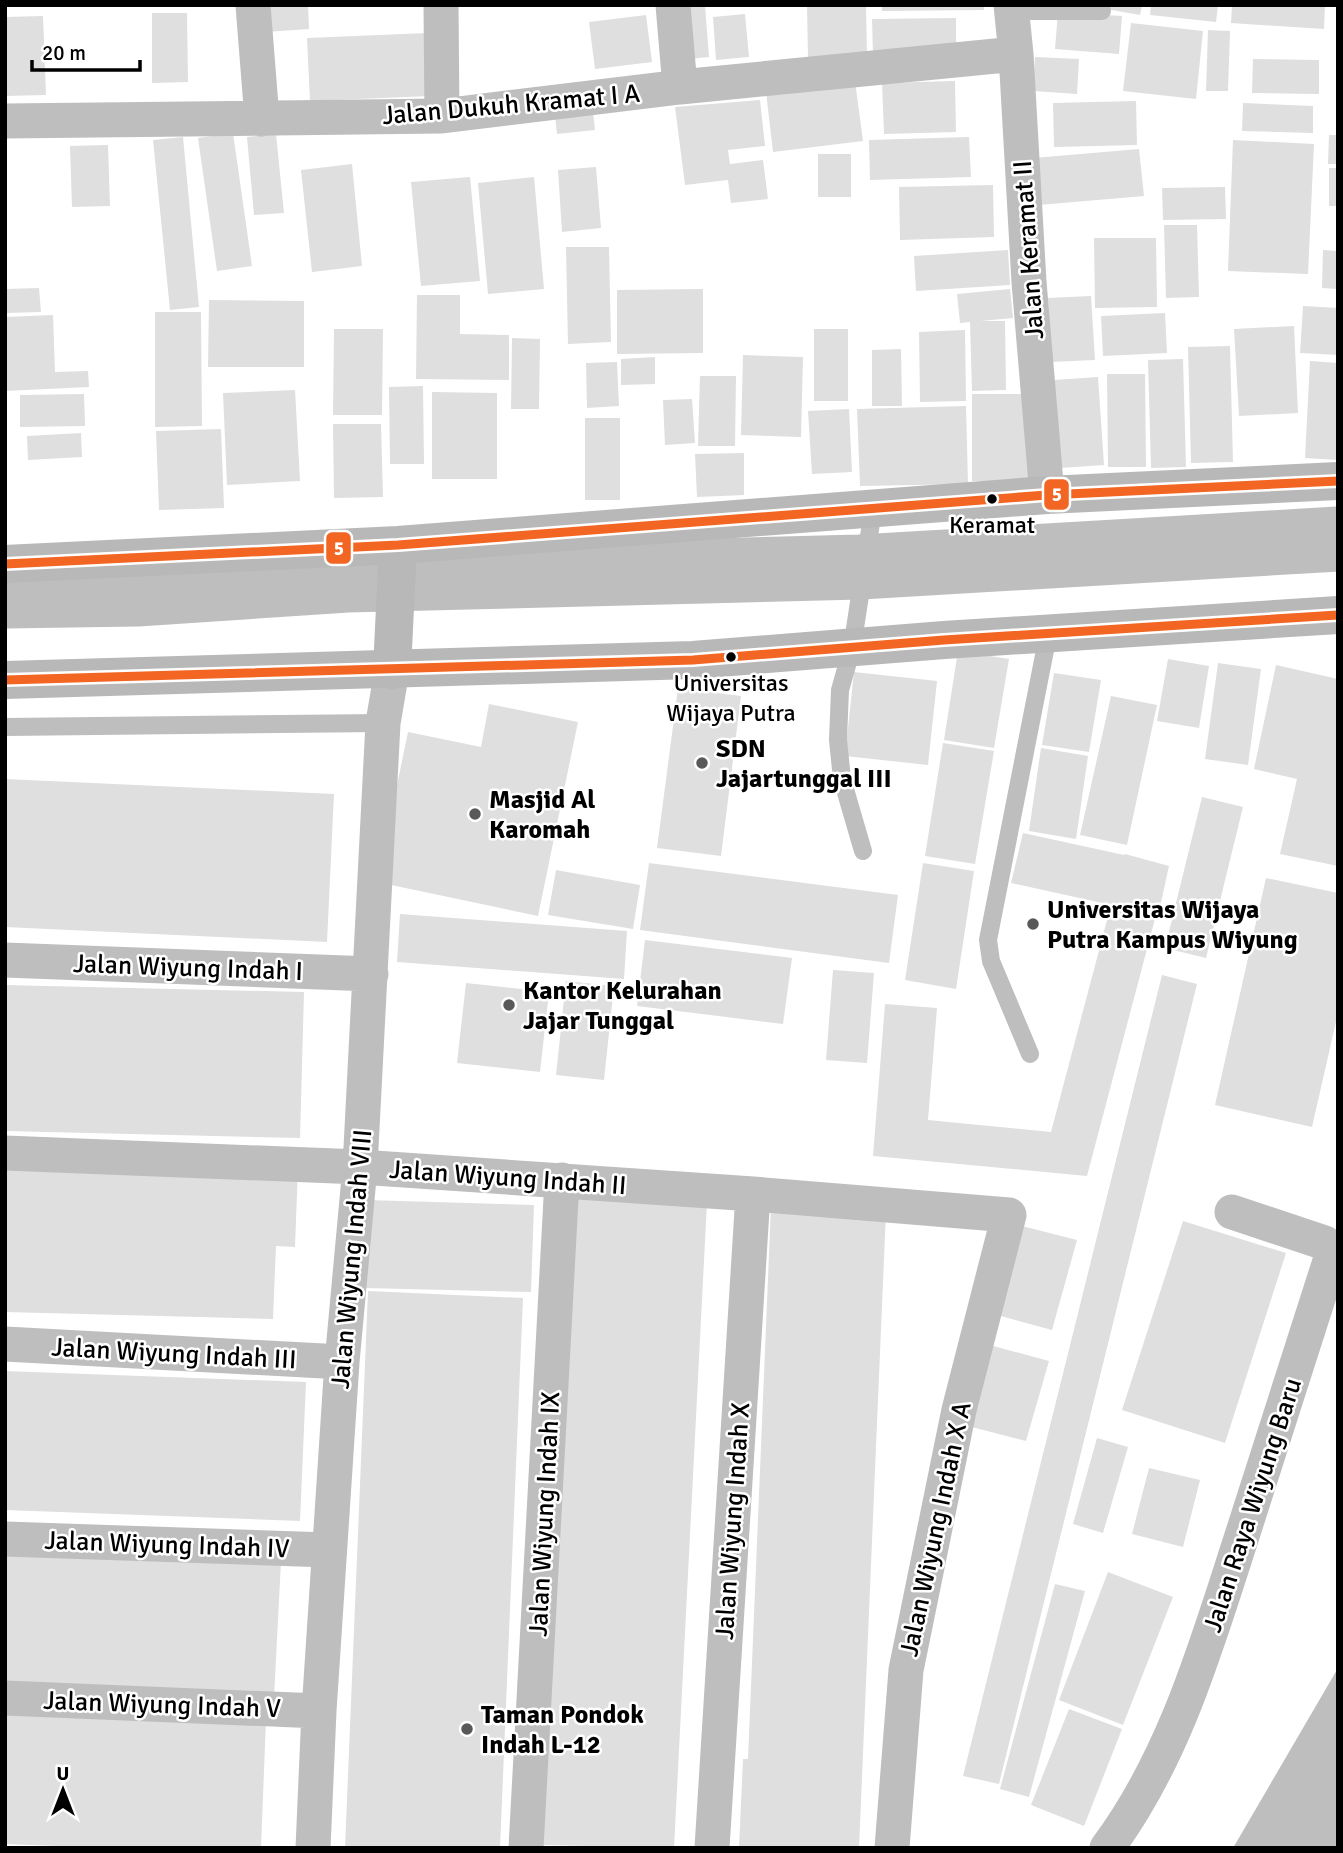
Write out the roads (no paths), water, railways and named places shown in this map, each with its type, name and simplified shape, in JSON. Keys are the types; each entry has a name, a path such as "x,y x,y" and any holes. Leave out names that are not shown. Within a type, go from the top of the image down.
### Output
{"main road":[{"path":"5,564 398,556 1047,495 1338,481"},
{"path":"392,665 398,556"},
{"path":"5,657 6,680 392,665 693,660 854,636 1048,635 1338,615"}],"street":[{"path":"253,5 262,119"},
{"path":"440,5 442,116"},
{"path":"673,5 681,87"},
{"name":"Jalan Keramat II","path":"1011,8 1029,282 1047,495"},
{"name":"Jalan Dukuh Kramat I A","path":"5,121 442,116 681,87 1016,54"},
{"name":"Jalan Wiyung Indah VIII","path":"313,1848 319,1711 342,1362 360,1167 383,723 392,665"},
{"name":"Jalan Wiyung Indah I","path":"5,960 371,974"},
{"name":"Jalan Wiyung Indah II","path":"5,1153 360,1167 1009,1215"},
{"name":"Jalan Wiyung Indah IX","path":"526,1848 562,1180"},
{"name":"Jalan Wiyung Indah X","path":"712,1848 753,1194"},
{"name":"Jalan Raya Wiyung Baru","path":"1107,1848 1129,1819 1156,1768 1199,1671 1331,1258 1329,1247 1325,1243 1232,1212"},
{"name":"Jalan Wiyung Indah X A","path":"892,1848 905,1670 959,1410 1009,1215"},
{"name":"Jalan Wiyung Indah III","path":"5,1344 342,1362"},
{"name":"Jalan Wiyung Indah IV","path":"5,1539 330,1549"},
{"name":"Jalan Wiyung Indah V","path":"5,1698 319,1711"}],"lane":[{"path":"1011,8 1102,10"},
{"path":"863,851 842,779 838,740 841,690 854,636 873,510"},
{"path":"1030,1055 991,961 988,940 1048,635"},
{"path":"5,727 383,723"}],"waterway":[{"path":"5,596 137,594 347,580 860,567 1338,539"}],"place":[{"name":"Keramat","path":"992,499"},
{"name":"Universitas Wijaya Putra","path":"731,657"},
{"name":"SDN Jajartunggal III","path":"702,763"},
{"name":"Masjid Al Karomah","path":"475,814"},
{"name":"Universitas Wijaya Putra Kampus Wiyung","path":"1033,924"},
{"name":"Kantor Kelurahan Jajar Tunggal","path":"509,1005"},
{"name":"Taman Pondok Indah L-12","path":"467,1729"}]}
